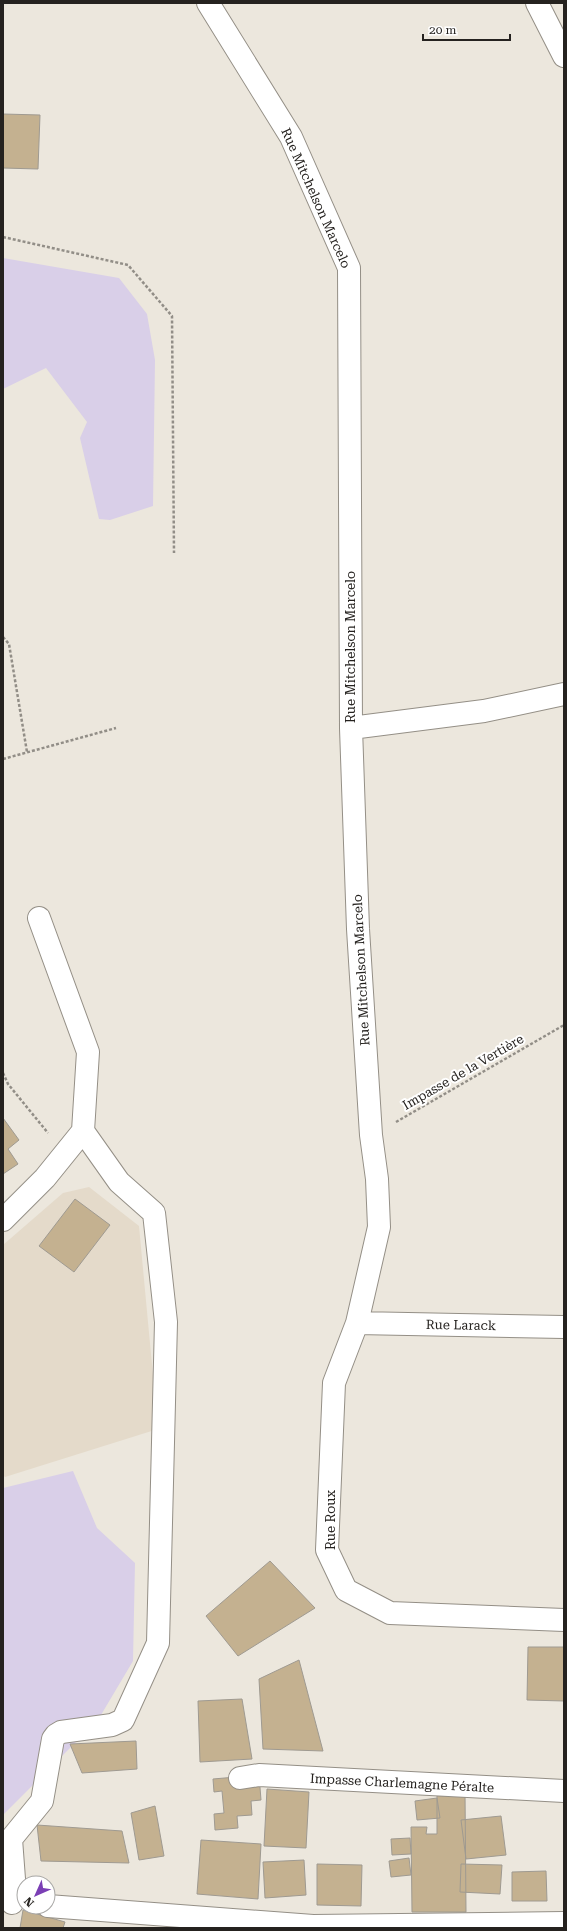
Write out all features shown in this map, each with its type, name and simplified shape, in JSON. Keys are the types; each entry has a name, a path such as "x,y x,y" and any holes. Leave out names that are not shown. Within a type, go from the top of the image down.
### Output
{"street":[{"name":"Rue Mitchelson Marcelo","path":"208,3 291,137 349,268 351,728 358,929 379,1227 357,1323"},
{"path":"537,3 564,56"},
{"path":"351,728 484,711 564,694"},
{"path":"3,1220 45,1178 82,1132 88,1052 40,918"},
{"path":"13,1903 14,1880 7,1841 42,1800 53,1739 56,1734 61,1732 112,1725 123,1720 158,1643 166,1322 154,1213 119,1182 82,1132"},
{"name":"Rue Larack","path":"357,1323 564,1327"},
{"name":"Rue Roux","path":"357,1323 334,1383 327,1550 346,1590 390,1613 564,1620"},
{"name":"Impasse Charlemagne Péralte","path":"240,1778 259,1776 564,1791"},
{"path":"56,1907 314,1926 564,1923"}],"path":[{"path":"3,237 128,265 172,316 174,553"},
{"path":"3,637 9,644 27,752"},
{"path":"3,759 116,728"},
{"name":"Impasse de la Vertière","path":"373,1145 564,1025"},
{"path":"3,1073 8,1084 65,1152"}],"shaded area":[{"path":"3,258 119,278 147,314 155,360 153,506 110,520 99,519 80,438 87,422 46,368 3,389"},
{"path":"89,1187 139,1226 158,1429 5,1477 3,1475 3,1245 63,1193"},
{"path":"73,1471 97,1528 135,1563 133,1661 98,1720 3,1815 3,1488"}],"building":[{"path":"3,114 40,115 38,169 3,168"},
{"path":"3,1118 19,1140 8,1149 18,1164 3,1174"},
{"path":"75,1199 110,1225 74,1272 39,1246"},
{"path":"270,1561 315,1608 238,1656 206,1616"},
{"path":"528,1647 564,1647 564,1701 527,1700"},
{"path":"299,1660 323,1751 263,1749 259,1679"},
{"path":"242,1699 252,1759 200,1762 198,1701"},
{"path":"136,1741 137,1769 82,1773 70,1744"},
{"path":"259,1775 261,1800 251,1801 252,1815 237,1816 238,1828 215,1830 214,1814 224,1813 222,1791 214,1792 213,1779"},
{"path":"267,1789 309,1792 306,1848 264,1846"},
{"path":"437,1792 465,1792 466,1912 412,1912 411,1827 427,1827 426,1834 437,1834"},
{"path":"437,1798 440,1818 417,1820 415,1801"},
{"path":"155,1806 164,1856 139,1860 131,1813"},
{"path":"501,1816 506,1855 466,1859 461,1820"},
{"path":"37,1825 122,1831 129,1863 41,1861"},
{"path":"410,1838 411,1854 392,1855 391,1839"},
{"path":"201,1840 261,1844 258,1899 197,1894"},
{"path":"409,1858 411,1875 391,1877 389,1861"},
{"path":"304,1860 306,1895 265,1898 263,1862"},
{"path":"317,1864 362,1865 361,1906 317,1905"},
{"path":"461,1864 502,1865 500,1894 460,1892"},
{"path":"546,1871 547,1901 512,1901 512,1872"},
{"path":"22,1915 40,1915 65,1922 63,1928 20,1928"}]}
